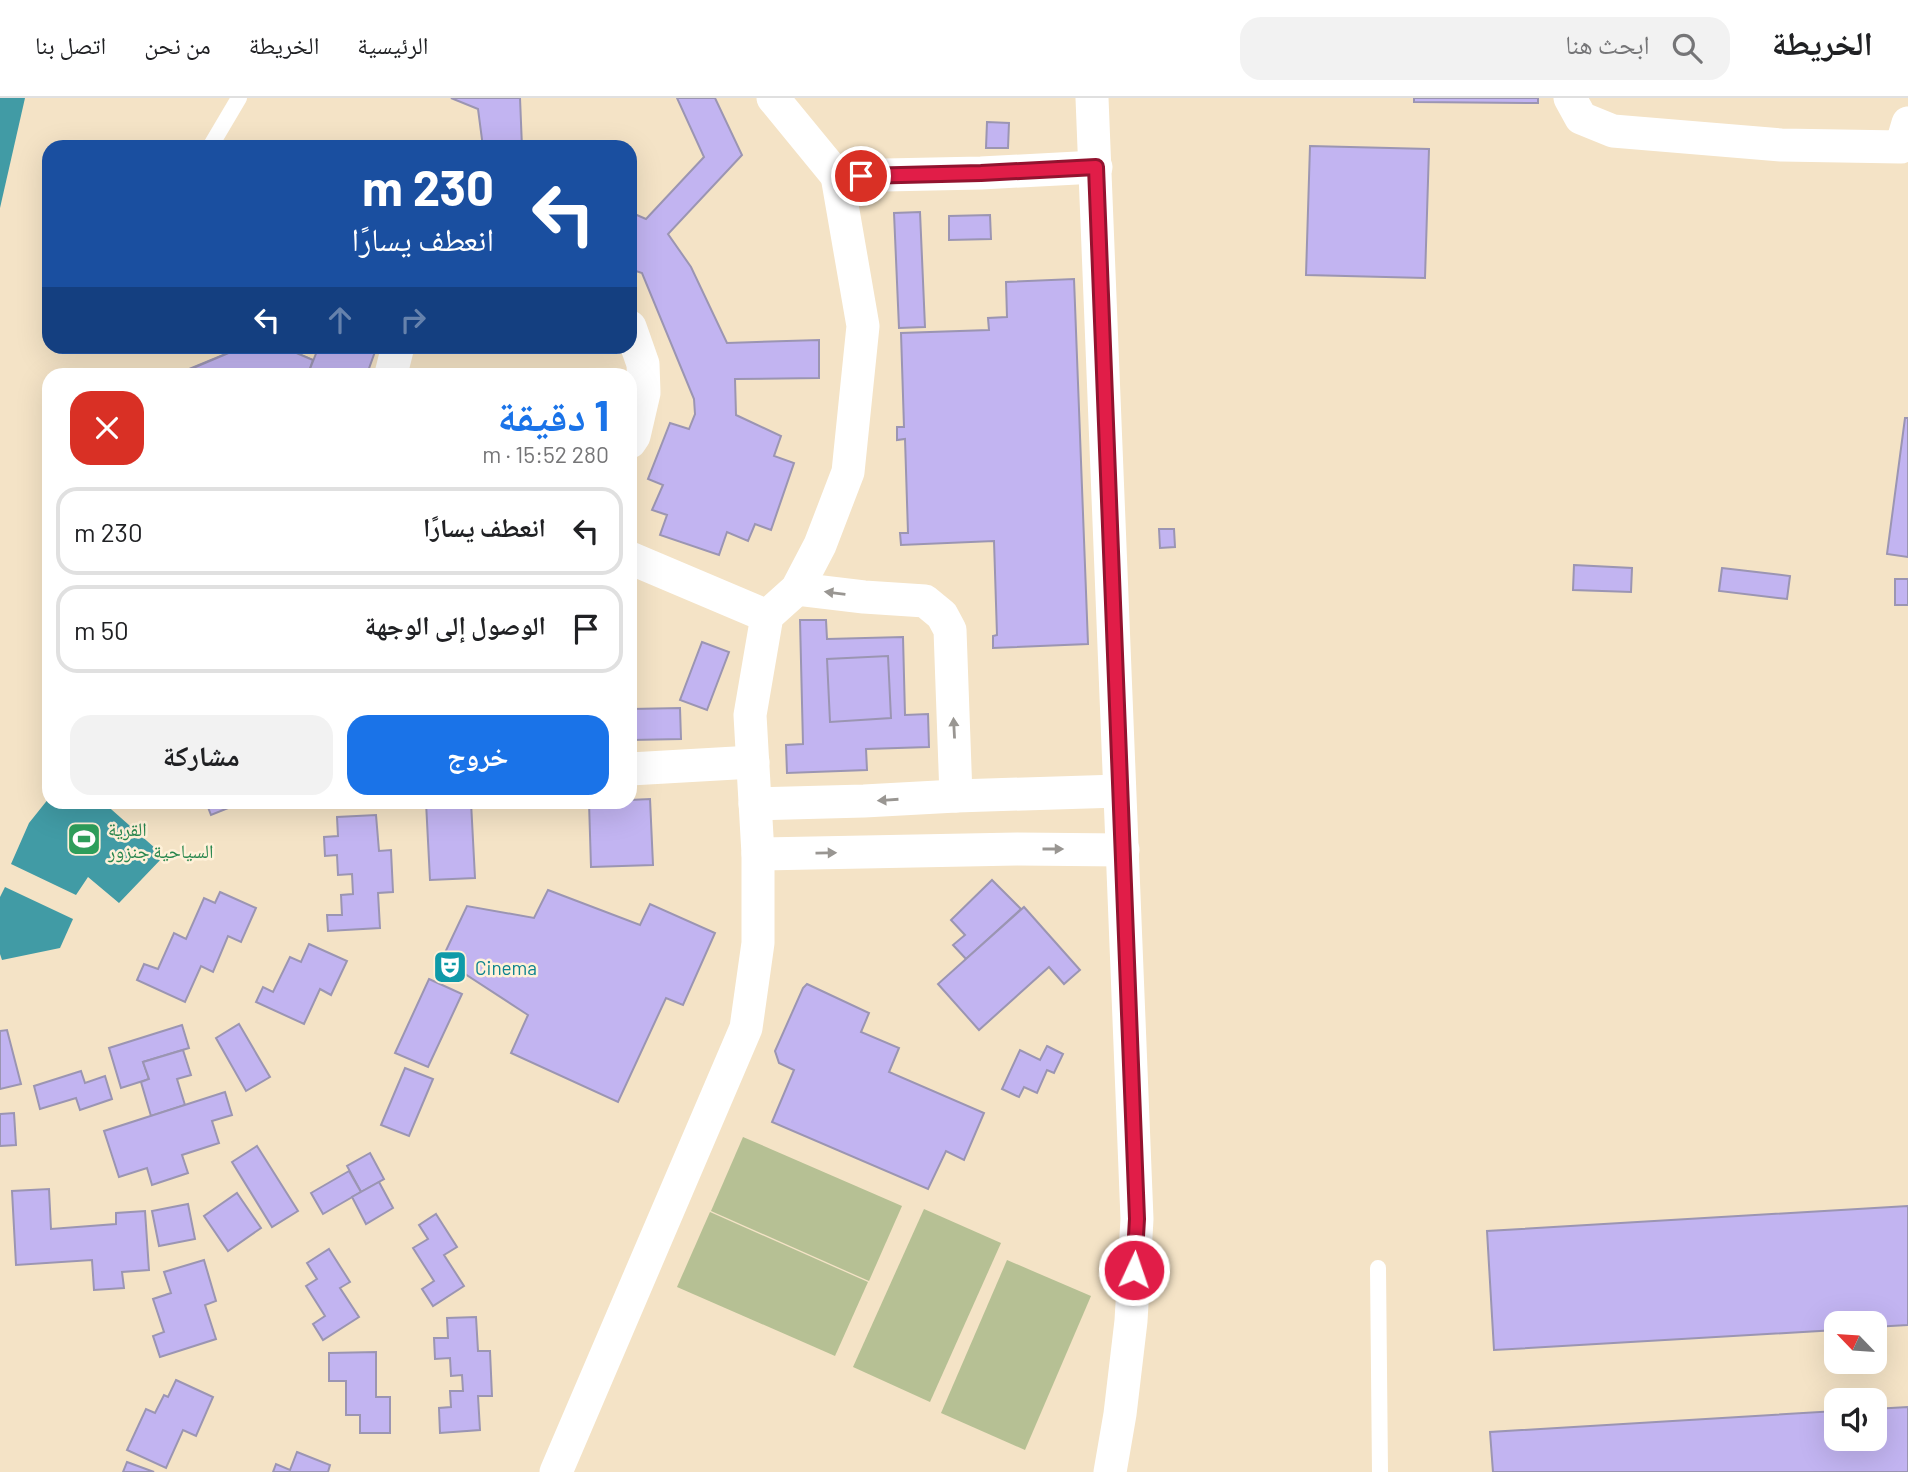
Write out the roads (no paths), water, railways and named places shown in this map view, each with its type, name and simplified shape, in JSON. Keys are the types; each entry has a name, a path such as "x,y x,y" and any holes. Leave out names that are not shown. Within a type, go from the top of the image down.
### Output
{"street":[{"path":"556,1472 746,1028 758,943 758,854 750,715 767,617 797,589 820,545 848,472 863,326 837,176 773,98"},
{"path":"1092,98 1137,1219 1132,1321 1110,1472"},
{"path":"1570,98 1581,118 1613,131 1781,145 1906,139"},
{"path":"837,176 1096,167"},
{"path":"637,347 643,364 644,393 637,423"},
{"path":"637,561 767,617"},
{"path":"797,589 925,601 942,615 950,631 956,796"},
{"path":"637,769 753,762"},
{"path":"755,804 1119,791"},
{"path":"758,854 1123,850"}],"lane":[{"path":"214,140 239,98"},
{"path":"1378,1268 1380,1472"}],"water":[{"path":"0,98 25,98 0,208"},
{"name":"القرية السياحية جنزور","path":"42,807 42,809 111,809 164,856 119,903 88,877 76,895 11,864 29,823"},
{"path":"5,887 73,919 60,948 2,960 0,897"}],"place":[{"name":"القرية السياحية جنزور","path":"84,839"},
{"name":"Cinema","path":"450,967"}]}
